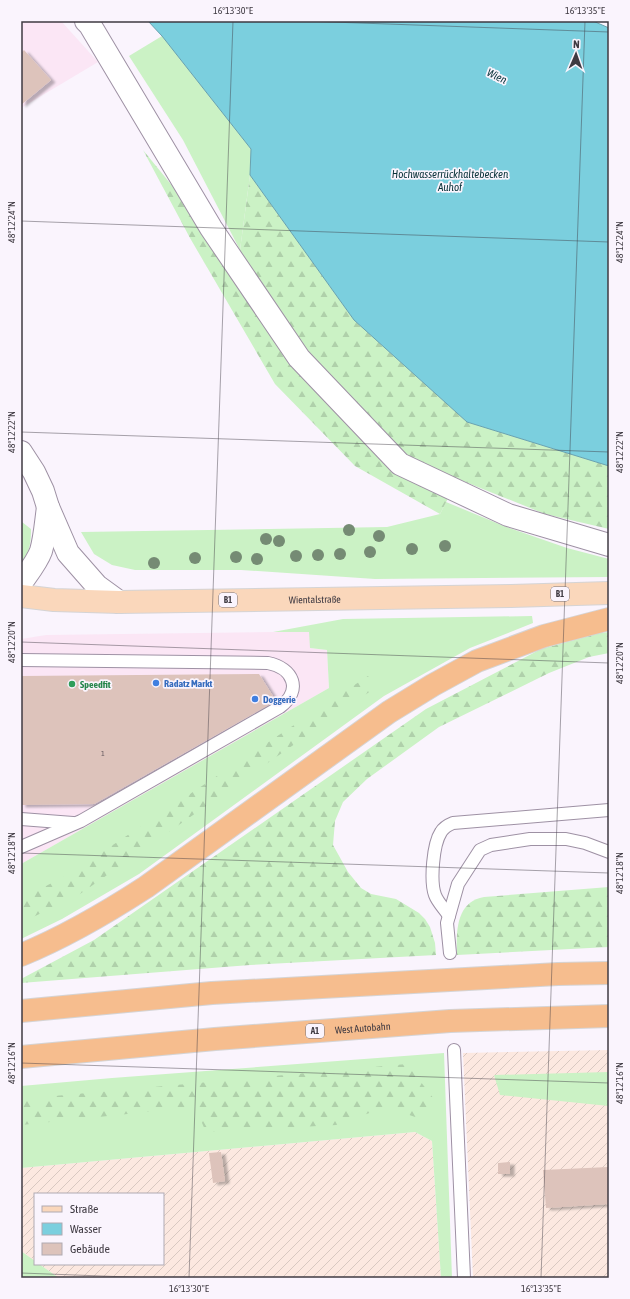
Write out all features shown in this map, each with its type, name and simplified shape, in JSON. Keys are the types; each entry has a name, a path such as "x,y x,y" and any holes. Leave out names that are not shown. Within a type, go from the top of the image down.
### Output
{"highway":[{"path":"21,956 69,933 109,911 146,887 389,712 432,685 477,661 544,636 609,619"},
{"path":"21,1011 212,993 558,974 609,973"},
{"name":"West Autobahn","path":"21,1057 215,1039 450,1021 609,1016"}],"main road":[{"name":"Wientalstraße","path":"21,596 54,600 119,602 609,593"}],"street":[{"path":"86,21 90,25 211,228 299,358 400,464 508,515 609,545"},
{"path":"21,452 44,491 48,507 68,553 97,586 119,602"},
{"path":"21,583 41,551 48,507"}],"lane":[{"path":"21,660 260,662 274,664 287,672 292,679 293,688 291,696 280,707 75,823 21,848"},
{"path":"449,916 436,897 433,887 437,840 445,826 453,823 609,810"},
{"path":"21,819 75,823"},
{"path":"450,953 447,923 458,884 480,850 491,845 530,839 566,839 586,843 609,852"},
{"path":"454,1050 464,1278"}],"shaded area":[{"path":"21,21 61,21 98,62 21,108"},
{"path":"310,632 310,648 327,650 329,688 21,864 21,639 46,635"},
{"path":"609,1050 609,1278 473,1278 463,1053"},
{"path":"415,1132 432,1141 441,1278 59,1278 40,1265 164,1265 164,1193 34,1193 34,1260 21,1251 21,1168"}],"green space":[{"path":"162,36 251,149 250,175 240,250 183,140 129,56"},
{"path":"143,150 196,215 240,250 250,175 354,320 467,422 609,466 609,529 545,514 458,479 440,514 355,466 275,384 190,238"},
{"path":"446,502 504,526 567,548 609,559 609,577 375,579 241,570 135,570 112,565 94,554 81,532 387,527 440,514"},
{"path":"21,511 22,522 31,529 31,538 26,555 21,563"},
{"path":"532,616 533,623 470,648 384,696 139,874 62,919 21,939 21,864 329,688 327,650 310,648 309,632 273,632 343,619"},
{"path":"609,632 609,653 589,657 549,673 439,727 367,779 343,802 335,821 333,845 348,872 361,888 371,894 396,899 419,913 430,927 435,943 436,955 250,965 21,983 21,979 94,940 426,709 541,649 600,633"},
{"path":"368,676 375,688 80,894 21,923 21,899 69,874"},
{"path":"609,887 609,947 457,955 457,937 460,919 463,911 475,900 484,897"},
{"path":"444,1053 452,1278 441,1278 432,1141 415,1132 21,1168 21,1086"},
{"path":"407,1064 437,1103 421,1119 386,1107 336,1125 206,1132 195,1107 21,1125 21,1099"},
{"path":"609,1072 609,1106 500,1095 494,1075"},
{"path":"21,1251 34,1260 34,1265 40,1265 59,1278 21,1278"}],"water":[{"name":"Hochwasserrückhaltebecken Auhof","path":"148,21 593,21 609,28 609,466 467,422 354,320 250,175 251,149 162,36"}],"building":[{"path":"24,50 51,80 21,105 21,53"},
{"path":"259,674 276,701 94,804 21,805 21,676"},
{"path":"221,1152 225,1181 213,1183 209,1153"},
{"path":"510,1162 510,1174 498,1174 498,1163"},
{"path":"609,1167 609,1204 546,1208 543,1170"}],"place":[{"name":"Radatz Markt","path":"156,683"},
{"name":"Speedfit","path":"72,684"},
{"name":"Doggerie","path":"255,699"}],"water label":[{"name":"Wien","path":"497,76"}]}
